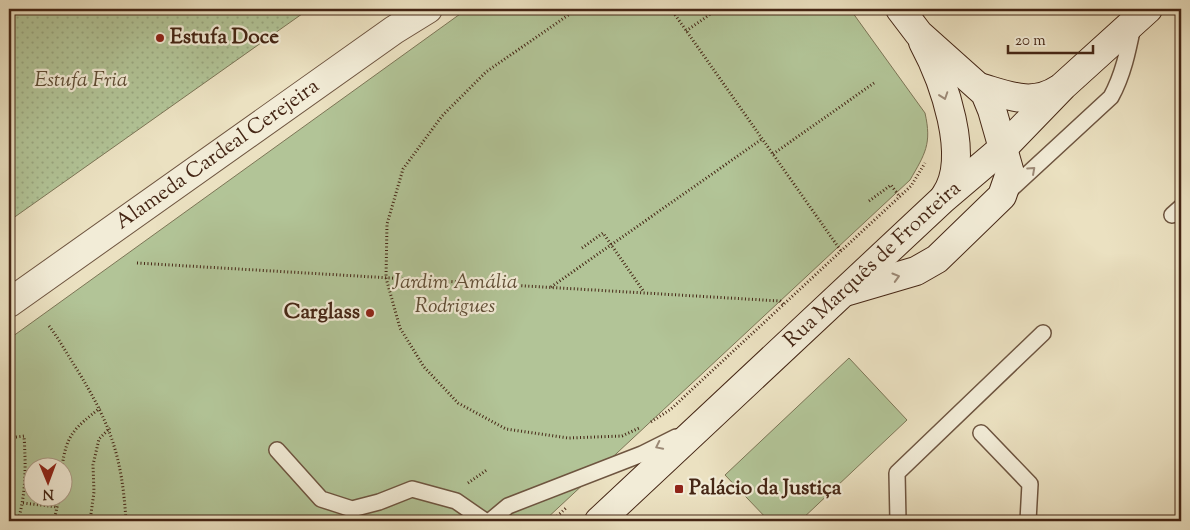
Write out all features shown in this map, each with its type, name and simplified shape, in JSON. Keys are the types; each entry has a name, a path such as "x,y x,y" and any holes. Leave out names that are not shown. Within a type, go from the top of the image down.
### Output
{"street":[{"name":"Alameda Cardeal Cerejeira","path":"9,303 386,36 428,9"},
{"path":"900,9 919,34 929,52 950,113 956,146 953,180 943,199"},
{"name":"Rua Marquês de Fronteira","path":"599,521 943,199 1003,148 1063,86 1141,15"},
{"path":"834,300 853,289 896,278 927,265 996,203 1002,196 1009,180 1010,173 990,101 979,87 919,34"},
{"path":"979,87 1005,96 1030,100 1050,94 1063,86"}],"lane":[{"path":"996,203 1111,97 1118,85 1141,15"},
{"path":"898,521 897,473 1043,333"},
{"path":"490,521 508,506 642,454 690,430 715,412"},
{"path":"981,433 1030,484 1028,521"},
{"path":"277,450 321,499 352,509 379,502 412,489 456,501 485,521"}],"path":[{"path":"577,9 486,72 442,116 404,169 387,224 386,278 400,328 424,367 458,403 506,429 568,438 622,436 648,424 670,409 900,197 921,172 926,159"},
{"path":"671,9 841,251"},
{"path":"686,30 718,9"},
{"path":"773,154 874,83"},
{"path":"551,288 762,139"},
{"path":"868,201 891,184 900,197"},
{"path":"582,248 603,233 645,293"},
{"path":"137,262 780,301 784,305"},
{"path":"49,326 100,408 110,428 119,460 126,521"},
{"path":"63,458 64,450 75,427 100,408"},
{"path":"90,521 94,492 93,465 99,439 110,428"},
{"path":"9,438 24,436 25,458"},
{"path":"469,482 488,469"},
{"path":"18,521 22,507"},
{"path":"54,521 58,508"}],"green space":[{"name":"Estufa Fria","path":"9,9 309,9 9,221"},
{"name":"Jardim Amália Rodrigues","path":"467,9 850,9 925,113 928,133 926,148 910,180 544,521 9,521 9,339"},
{"path":"849,358 907,420 800,521 769,521 725,475"}],"place":[{"name":"Estufa Doce","path":"160,38"},
{"name":"Carglass","path":"370,313"},
{"name":"Palácio da Justiça","path":"679,489"}]}
